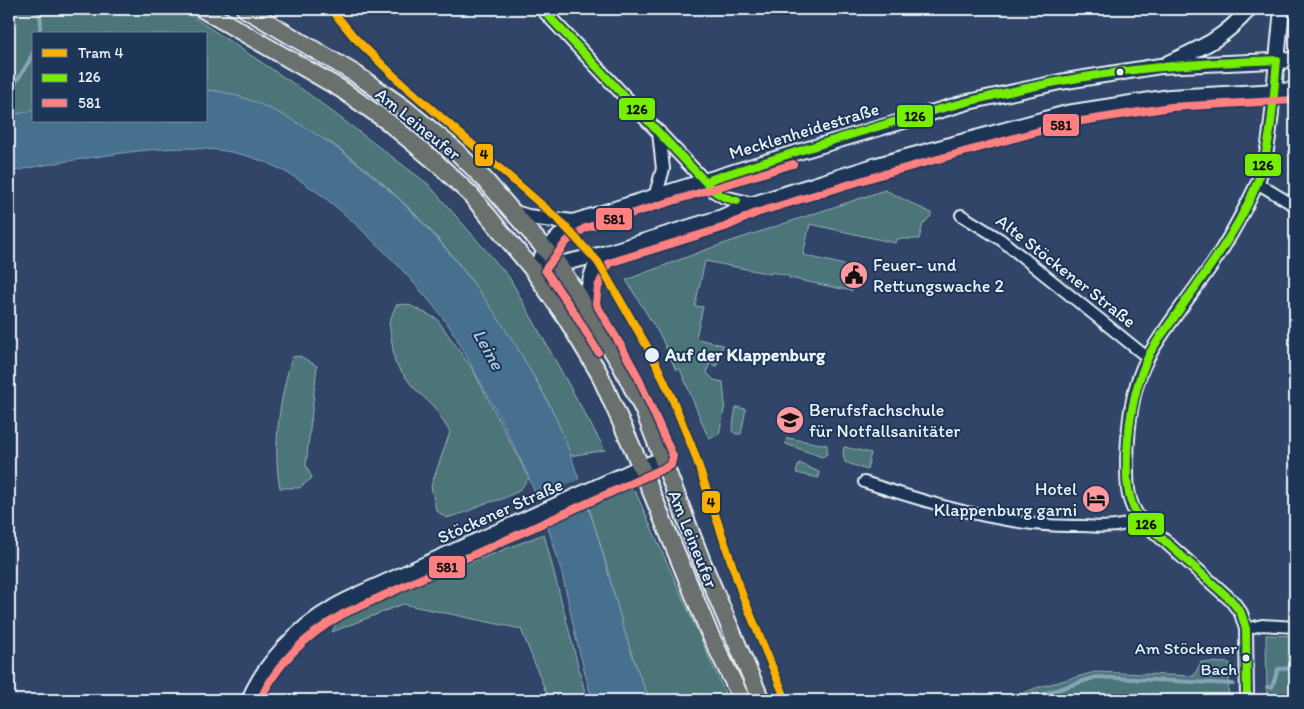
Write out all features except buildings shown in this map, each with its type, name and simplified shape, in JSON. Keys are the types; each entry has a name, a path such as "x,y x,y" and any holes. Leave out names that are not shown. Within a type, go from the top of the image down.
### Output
{"main road":[{"name":"Am Leineufer","path":"202,9 341,89 388,122 436,162 471,195 533,270 566,318 599,372 641,467 709,632 742,700"},
{"name":"Am Leineufer","path":"245,9 354,73 402,107 452,147 485,180 547,249 586,306 621,365 644,411 703,564 761,700"},
{"path":"1160,66 1210,44 1236,24 1249,9"},
{"path":"1274,91 1282,9"},
{"name":"Mecklenheidestraße","path":"533,270 547,249 573,222 798,152 968,102 1060,82 1160,66 1295,60"},
{"path":"533,270 604,254 877,165 1067,113 1170,97 1295,90"},
{"path":"515,213 528,217 573,222"},
{"path":"586,306 589,282 598,262 604,254"},
{"name":"Stöckener Straße","path":"249,700 254,687 275,657 308,625 330,609 359,594 641,467 663,459"}],"street":[{"path":"542,9 714,191 724,197 753,204"},
{"path":"1247,700 1246,629 1240,613 1231,600 1139,518 1132,508 1127,493 1127,444 1135,392 1148,358 1217,257 1257,183 1267,144 1274,91"},
{"path":"655,197 663,169 659,132"},
{"path":"1257,183 1295,206"},
{"name":"Alte Stöckener Straße","path":"961,215 1000,239 1148,358"},
{"path":"864,482 941,505 1026,523 1060,526 1119,527 1139,518"},
{"path":"1246,629 1262,625 1295,627"}],"green space":[{"path":"9,9 181,9 306,92 428,184 509,277 605,450 570,456 545,395 481,294 437,238 387,187 331,143 284,117 241,97 208,90 208,32 32,32 32,110 9,116"},
{"path":"885,190 931,213 931,216 923,224 919,239 896,239 895,243 810,224 803,255 861,269 857,286 852,291 789,278 789,276 772,272 771,274 705,261 695,306 703,307 696,337 723,345 722,349 720,349 717,366 709,364 707,373 714,380 723,382 725,405 719,434 709,438 680,369 676,370 661,337 626,280 708,249"},
{"path":"407,304 437,319 473,370 529,478 519,491 467,512 446,518 436,510 431,486 450,432 434,407 413,387 395,363 389,323 396,305"},
{"path":"300,356 317,366 306,465 312,478 299,488 280,488 277,456 278,422 292,357"},
{"path":"736,407 746,409 741,434 736,434 732,431"},
{"path":"787,438 827,445 827,454 822,457 786,444"},
{"path":"844,447 871,453 867,470 845,462"},
{"path":"799,463 819,472 819,478 796,473"},
{"path":"625,489 632,489 636,493 728,700 650,700 627,641 603,551 588,505"},
{"path":"544,534 587,700 549,700 521,629 403,604 332,632 341,613"},
{"path":"1266,635 1295,636 1295,698 1267,695"},
{"path":"1201,662 1230,663 1228,700 1007,700 1036,688 1095,672 1194,676"}],"water":[{"name":"Leine","path":"208,90 224,92 262,105 300,124 335,146 375,178 444,247 485,299 521,354 548,403 572,458 596,531 631,653 650,700 592,700 563,577 545,518 528,476 498,414 449,326 419,289 363,231 334,205 303,182 268,164 231,152 197,148 146,150 73,160 9,172 9,116 32,110 32,122 208,122"}],"pier":[{"path":"580,479 590,504 544,524 535,499"}],"waterway":[{"path":"39,9 41,22 39,32"},
{"path":"9,93 32,55"},
{"path":"1267,687 1272,687 1278,669 1295,668"},
{"path":"1031,700 1096,677 1233,684"}],"tram line":[{"name":"4","path":"331,9 354,37 395,77 559,220 598,262 652,355 672,398 694,452 742,594 786,700"}],"transit line":[{"name":"126","path":"542,9 714,191 724,197 737,201"},
{"name":"126","path":"706,181 903,119 1003,93 1147,68 1277,60 1269,138 1257,183 1250,200 1222,248 1150,353 1140,376 1134,401 1127,452 1129,494 1139,518 1231,600 1241,613 1246,629 1247,700"},
{"name":"581","path":"260,700 275,674 295,651 306,640 343,614 671,465 673,456 637,375 596,304 598,287 609,263 725,227 756,213 880,175 1069,123 1171,107 1295,100"},
{"name":"581","path":"598,352 574,312 545,270 567,241 585,228 793,164"}],"place":[{"name":"Feuer- und Rettungswache 2","path":"854,275"},
{"name":"Auf der Klappenburg","path":"652,355"},
{"name":"Berufsfachschule für Notfallsanitäter","path":"790,420"},
{"name":"Hotel Klappenburg garni","path":"1096,499"},
{"name":"Am Stöckener Bach","path":"1246,658"}]}
